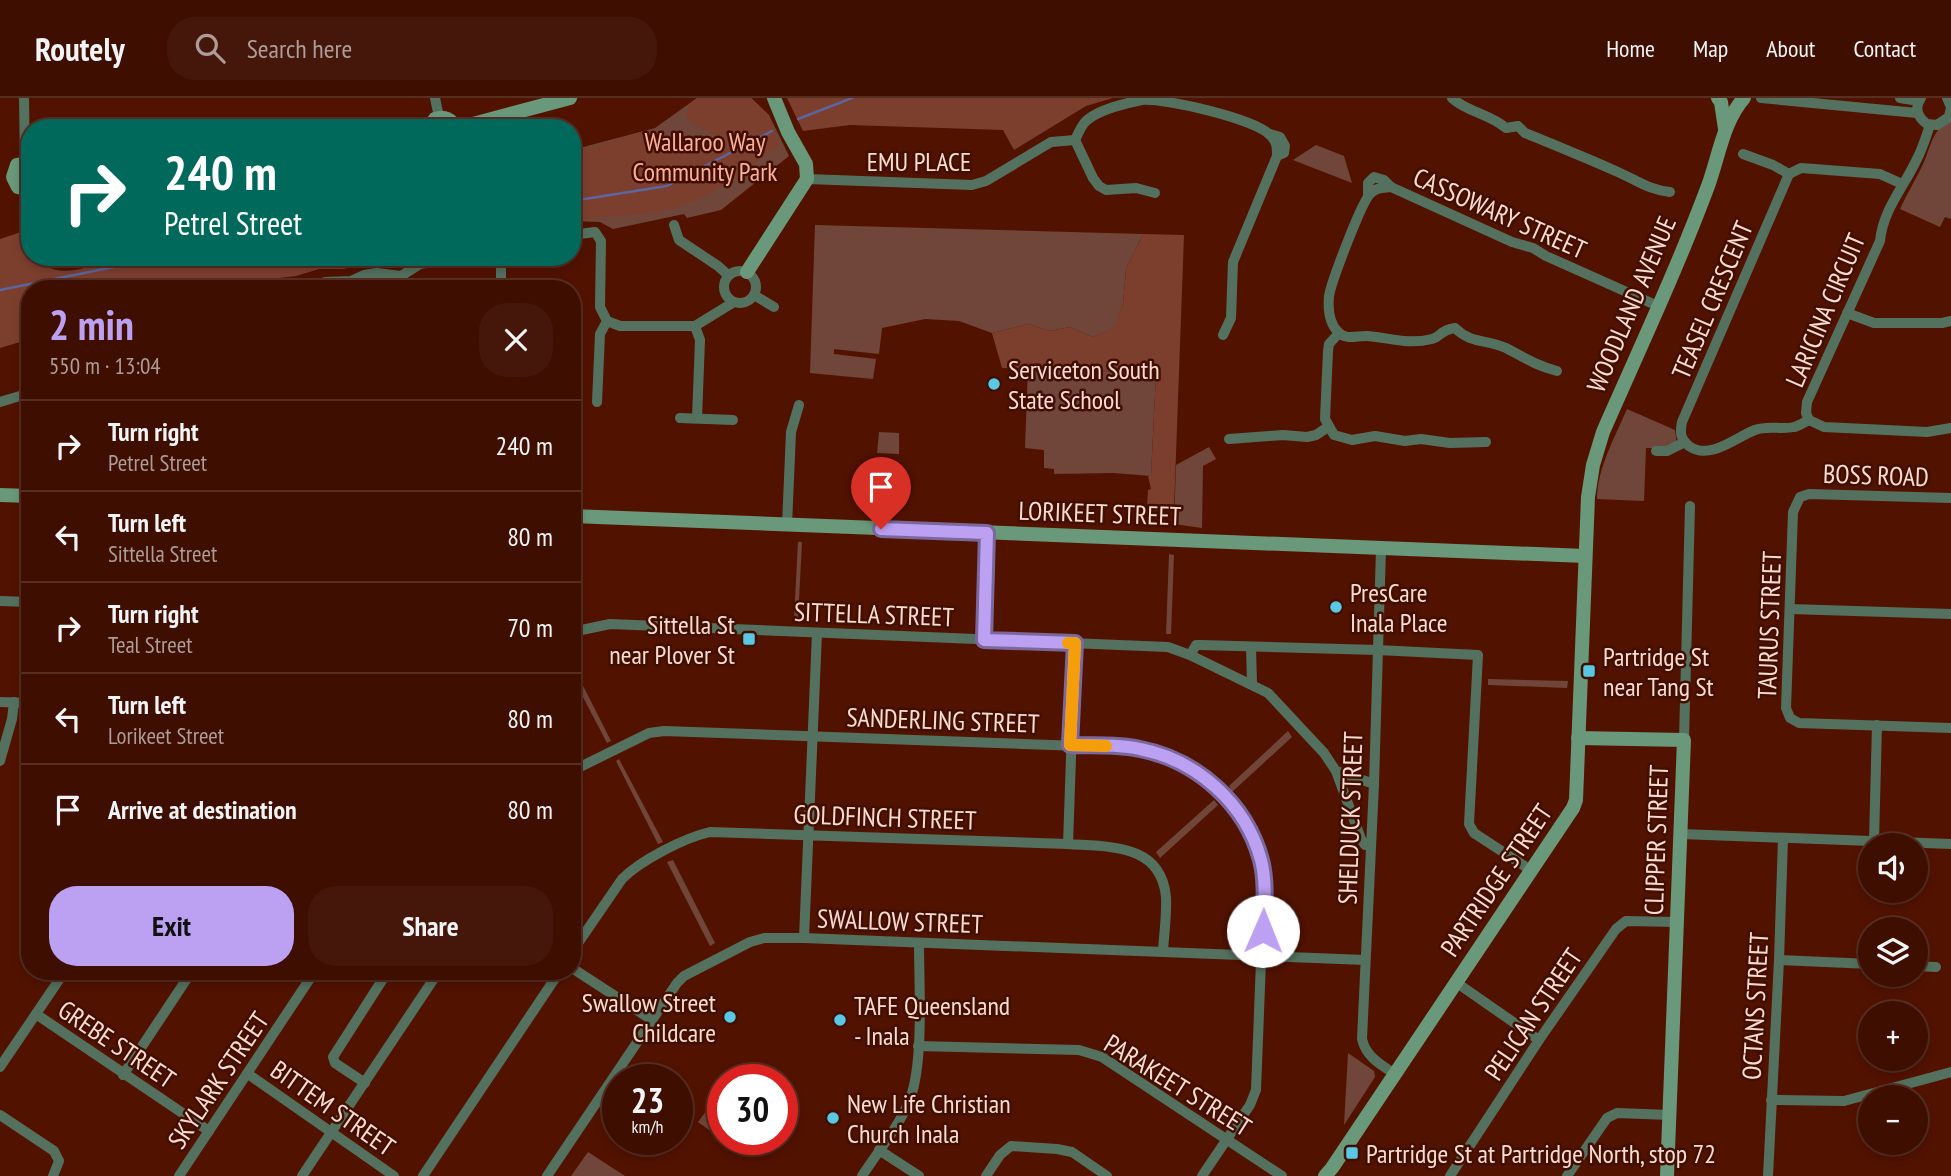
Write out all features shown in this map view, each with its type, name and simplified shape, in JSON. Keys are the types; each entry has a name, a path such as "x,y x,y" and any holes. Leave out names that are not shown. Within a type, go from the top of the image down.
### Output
{"street":[{"path":"24,98 25,119"},
{"path":"434,119 435,98"},
{"path":"490,119 570,98"},
{"path":"747,272 807,179 806,164 792,140 774,98"},
{"path":"1452,98 1506,128 1518,126 1525,133 1623,174 1646,187 1670,192"},
{"path":"1742,100 1755,98"},
{"path":"1761,98 1917,113"},
{"path":"1900,98 1920,99 1917,113 1930,125 1937,125 1949,117 1951,107 1947,98"},
{"path":"1155,193 1136,188 1106,190 1099,186 1075,140 1084,123 1092,117 1144,99 1188,104 1258,126 1270,134 1276,144 1277,156 1233,262 1231,318 1223,335"},
{"name":"WOODLAND AVENUE","path":"1718,100 1729,105 1742,100"},
{"name":"WOODLAND AVENUE","path":"1718,100 1725,131"},
{"name":"WOODLAND AVENUE","path":"1588,497 1593,465 1603,432 1708,186 1725,131 1742,100"},
{"name":"LARICINA CIRCUIT","path":"1930,125 1916,162 1881,227 1880,241 1807,402 1806,413 1809,420 1824,427 1927,432 1951,428"},
{"name":"EMU PLACE","path":"807,179 972,185 986,181 1051,142 1075,140"},
{"path":"1744,154 1773,164 1789,174 1801,168 1880,174 1902,184"},
{"path":"21,165 6,178 21,188"},
{"name":"TEASEL CRESCENT","path":"1685,442 1681,431 1682,422 1789,174"},
{"name":"CASSOWARY STREET","path":"1339,333 1329,310 1329,295 1336,270 1368,194 1378,188 1391,187 1658,306"},
{"path":"674,225 679,240 728,275"},
{"path":"581,233 595,232 601,241 600,307 607,321 620,326 695,326 734,302 744,302 754,295 756,283 747,272 737,271 728,275"},
{"path":"353,280 377,273 401,276 417,266"},
{"path":"728,275 724,290 727,297 734,302"},
{"path":"401,276 401,280"},
{"path":"754,295 774,307"},
{"path":"1847,313 1874,323 1951,321"},
{"path":"597,402 600,334 607,321"},
{"path":"695,326 700,340 696,418"},
{"path":"1486,442 1450,443 1421,439 1405,441 1375,436 1352,440 1334,435 1325,419 1329,344 1339,333 1347,337 1368,335 1406,342 1436,338 1444,329 1455,328 1471,340 1505,348 1537,366 1557,371"},
{"path":"0,402 21,396"},
{"path":"787,525 791,432 799,404"},
{"path":"680,418 733,420"},
{"path":"1656,451 1667,451 1685,442 1692,449 1713,450 1757,429 1795,427 1809,420"},
{"path":"1229,439 1283,435 1307,438 1328,427"},
{"name":"BOSS ROAD","path":"1800,497 1809,494 1951,498"},
{"path":"0,495 21,496"},
{"name":"PARTRIDGE STREET","path":"1329,1173 1573,808 1576,800 1588,497"},
{"name":"TAURUS STREET","path":"1800,497 1793,512 1786,708 1790,718 1799,723 1951,728"},
{"name":"CLIPPER STREET","path":"1667,1176 1681,834 1690,506"},
{"name":"LORIKEET STREET","path":"581,516 1585,556"},
{"path":"984,640 987,533"},
{"name":"SHELDUCK STREET","path":"1381,548 1374,784 1362,1039 1364,1049 1378,1063 1395,1074"},
{"path":"0,601 21,602"},
{"path":"1790,609 1951,614"},
{"name":"SITTELLA STREET","path":"581,630 610,624 1164,646 1190,654 1196,645 1480,652 1469,824 1474,833 1532,871"},
{"path":"804,938 817,633"},
{"path":"1068,844 1075,643"},
{"path":"1251,648 1252,683"},
{"path":"1190,654 1268,693 1324,753 1336,771 1361,839 1365,845 1371,845"},
{"path":"0,702 21,702"},
{"path":"0,761 14,702"},
{"path":"1874,833 1877,725"},
{"name":"SANDERLING STREET","path":"581,767 649,733 664,731 1137,748 1154,752 1209,779 1250,827 1262,861 1263,954 1256,1090 1250,1105 1202,1176"},
{"path":"1578,738 1684,740"},
{"path":"1336,771 1374,784"},
{"name":"GOLDFINCH STREET","path":"581,939 631,870 696,836 710,832 1068,844 1134,851 1151,862 1160,877 1166,896 1163,951"},
{"path":"1681,834 1858,840"},
{"name":"OCTANS STREET","path":"1768,1176 1783,838"},
{"path":"1928,843 1951,844"},
{"name":"PELICAN STREET","path":"1450,1176 1539,1040 1620,924 1626,921 1677,922"},
{"name":"SWALLOW STREET","path":"547,1176 684,976 750,942 804,938 1365,960"},
{"path":"862,1176 901,1118 911,1097 918,1045 919,944"},
{"path":"1779,960 1858,963"},
{"path":"1928,967 1936,967"},
{"path":"581,974 652,1020"},
{"path":"48,996 52,980"},
{"path":"1,1064 59,980"},
{"path":"123,1075 186,980"},
{"name":"SKYLARK STREET","path":"179,1176 309,980"},
{"path":"365,1083 335,1063 333,1057 382,980"},
{"path":"302,1176 433,980"},
{"path":"423,1176 553,980"},
{"path":"1457,983 1539,1040"},
{"name":"GREBE STREET","path":"36,1014 209,1131"},
{"name":"PARAKEET STREET","path":"918,1045 1079,1050 1102,1057 1282,1176"},
{"path":"1770,1100 1844,1101 1951,1072"},
{"name":"BITTEM STREET","path":"248,1074 394,1176"},
{"path":"1567,1176 1607,1118 1617,1112 1670,1115"},
{"path":"0,1115 54,1151 59,1161 53,1176"},
{"path":"986,1176 1000,1155 1011,1146 1072,1152 1107,1176"},
{"path":"879,1150 919,1176"}],"green space":[{"name":"Wallaroo Way Community Park","path":"697,98 751,98 769,115 789,156 721,210 687,218 684,214 613,229 600,222 581,221 581,148 655,128"},
{"name":"Wallaroo Way Community Park","path":"697,98 751,98 769,115 780,146 722,186 684,205 657,212 581,220 581,150 647,130 664,136 663,149 674,155 680,146 690,141 692,153 712,150 724,137 711,134 688,120 688,107"},
{"path":"787,98 1113,98 1086,106 1014,150 1003,130 850,125 803,131"},
{"path":"1951,120 1951,219 1945,217 1940,227 1900,209 1936,133"},
{"path":"1316,145 1344,156 1352,183 1293,160"},
{"path":"815,225 1143,234 1126,269 1123,304 1115,327 1093,337 1070,327 1050,331 1028,324 992,333 959,321 925,319 882,328 879,354 834,349 834,354 876,359 873,379 810,373"},
{"path":"21,232 21,266 48,266 59,270 90,266 353,266 344,269 319,269 296,276 263,280 21,280 21,342 0,348 0,239"},
{"path":"1143,234 1184,235 1174,509 1153,511 1147,509 1148,490 1151,489 1148,476 1151,476 1156,373 1002,368 992,333 1028,324 1050,331 1070,327 1093,337 1114,327 1123,304 1126,269"},
{"path":"1028,369 1156,373 1151,476 1114,473 1054,474 1054,469 1044,468 1044,450 1025,448"},
{"path":"1627,409 1675,430 1677,445 1646,448 1644,501 1597,499 1603,465"},
{"path":"879,432 899,433 899,454 877,453"},
{"path":"1209,447 1216,459 1203,466 1202,528 1174,524 1176,465"},
{"path":"798,542 802,542 798,619 794,619"},
{"path":"1169,554 1174,555 1171,634 1166,634"},
{"path":"1488,679 1568,681 1567,688 1488,685"},
{"path":"581,682 611,741 607,743 581,693"},
{"path":"1288,731 1292,737 1232,792 1229,786"},
{"path":"619,759 663,842 658,844 616,761"},
{"path":"1214,800 1218,805 1160,858 1156,852"},
{"path":"673,860 715,943 710,946 667,862"},
{"path":"1348,1053 1374,1071 1375,1077 1344,1125"},
{"path":"707,1110 707,1128 698,1122"},
{"path":"588,1152 625,1176 571,1176"}],"waterway":[{"path":"798,119 852,98"},
{"path":"581,200 667,186 772,131"},
{"path":"49,280 119,266"},
{"path":"0,290 21,286"}],"slow traffic":[{"path":"1068,643 1075,643 1070,745 1106,746"}],"place":[{"name":"Serviceton South State School","path":"994,384"},
{"name":"PresCare Inala Place","path":"1336,607"},
{"name":"Sittella St near Plover St","path":"749,639"},
{"name":"Partridge St near Tang St","path":"1589,671"},
{"name":"Swallow Street Childcare","path":"730,1017"},
{"name":"TAFE Queensland - Inala","path":"840,1020"},
{"name":"New Life Christian Church Inala","path":"833,1118"},
{"name":"Partridge St at Partridge North, stop 72","path":"1352,1153"}],"route":[{"path":"881,529 987,533 984,640 1075,643 1070,745 1137,748 1154,752 1209,779 1250,827 1262,861 1263,931"}]}
